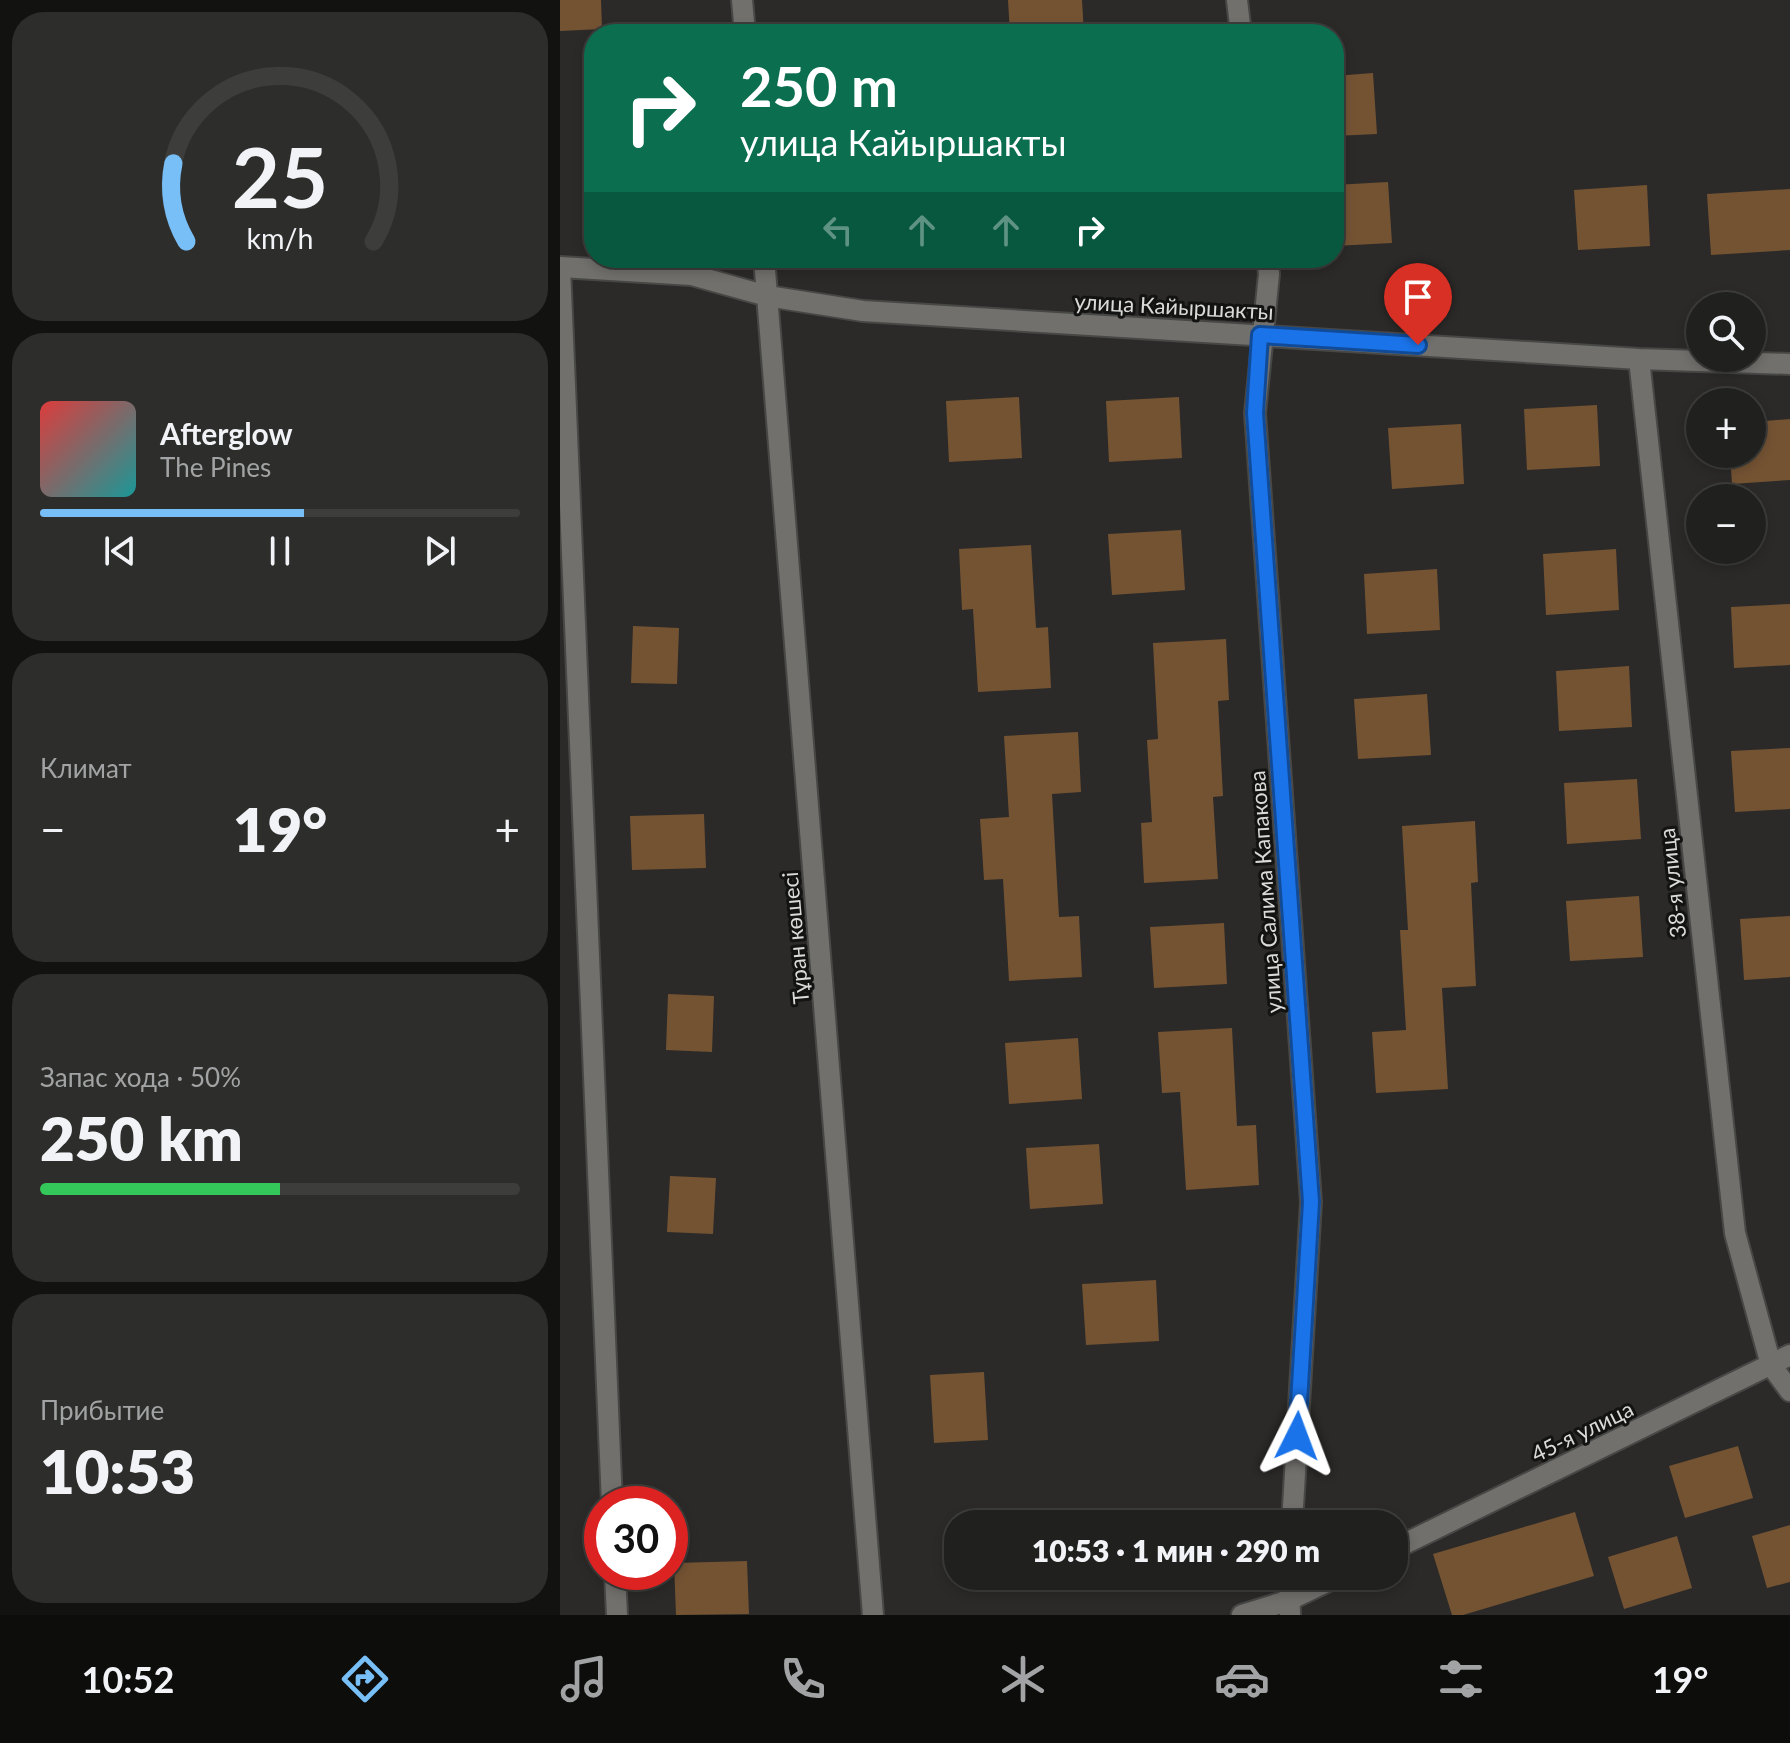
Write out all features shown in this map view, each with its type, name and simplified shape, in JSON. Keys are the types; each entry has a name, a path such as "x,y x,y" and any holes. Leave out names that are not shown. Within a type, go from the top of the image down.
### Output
{"street":[{"path":"742,0 744,24"},
{"path":"1237,0 1240,24"},
{"path":"560,267 611,1486"},
{"name":"улица Кайыршакты","path":"560,267 692,275 767,296 863,311 1639,359 1790,364"},
{"name":"Тұран көшесі","path":"765,268 873,1615"},
{"name":"улица Салима Капакова","path":"1268,268 1255,413 1311,1202 1293,1510"},
{"name":"38-я улица","path":"1639,359 1735,1233 1771,1365 1790,1391"},
{"name":"45-я улица","path":"1408,1542 1790,1355"},
{"path":"616,1590 617,1615"},
{"path":"1242,1615 1289,1608 1317,1590"}],"building":[{"path":"560,0 601,0 602,24 584,24 584,30 560,31"},
{"path":"1008,0 1082,0 1083,24 1009,24"},
{"path":"1373,73 1377,134 1344,136 1344,75"},
{"path":"1388,182 1392,243 1344,245 1344,184"},
{"path":"1647,185 1650,246 1578,250 1574,190"},
{"path":"1790,189 1790,250 1711,255 1707,194"},
{"path":"1019,397 1022,458 949,462 946,401"},
{"path":"1179,397 1182,458 1109,462 1106,401"},
{"path":"1597,405 1600,466 1527,470 1524,409"},
{"path":"1790,419 1790,480 1732,484 1731,468 1766,468 1766,421"},
{"path":"1461,424 1464,484 1392,489 1388,428"},
{"path":"1181,530 1185,590 1112,595 1108,534"},
{"path":"1031,545 1036,628 1048,627 1051,688 978,692 973,609 962,610 959,549"},
{"path":"1616,549 1619,610 1546,615 1543,554"},
{"path":"1437,569 1440,630 1367,634 1364,574"},
{"path":"1790,604 1790,665 1734,668 1731,607"},
{"path":"633,626 679,628 677,684 631,683"},
{"path":"1226,639 1229,700 1218,701 1223,796 1213,797 1218,879 1144,883 1141,823 1152,822 1147,740 1158,739 1153,643"},
{"path":"1629,666 1632,727 1559,731 1556,671"},
{"path":"1427,694 1431,755 1358,759 1354,699"},
{"path":"1078,732 1081,792 1052,794 1059,917 1079,916 1082,977 1009,981 1003,879 984,880 980,819 1009,817 1004,736"},
{"path":"1790,748 1790,809 1735,812 1731,751"},
{"path":"1637,779 1641,839 1567,844 1564,783"},
{"path":"704,814 706,868 632,870 630,816"},
{"path":"1475,821 1478,882 1471,883 1476,986 1442,988 1448,1089 1376,1093 1372,1032 1406,1030 1400,930 1408,930 1402,826"},
{"path":"1639,896 1643,957 1570,961 1566,901"},
{"path":"1790,916 1790,977 1744,980 1740,919"},
{"path":"1224,923 1227,984 1154,988 1150,927"},
{"path":"668,994 714,996 712,1052 666,1050"},
{"path":"1232,1028 1237,1126 1256,1125 1259,1185 1186,1190 1180,1092 1162,1093 1158,1032"},
{"path":"1078,1038 1082,1099 1009,1104 1005,1043"},
{"path":"1099,1144 1103,1204 1030,1209 1026,1148"},
{"path":"670,1176 716,1178 713,1234 667,1232"},
{"path":"1156,1280 1159,1341 1086,1345 1082,1284"},
{"path":"984,1372 988,1440 934,1443 930,1375"},
{"path":"1738,1446 1753,1498 1685,1518 1669,1466"},
{"path":"1575,1512 1594,1576 1463,1615 1452,1615 1433,1554"},
{"path":"1790,1525 1790,1582 1767,1588 1752,1536"},
{"path":"1677,1536 1692,1588 1624,1609 1608,1557"},
{"path":"747,1561 749,1614 676,1615 675,1590 688,1590 688,1563"}],"route":[{"path":"1297,1436 1311,1202 1255,413 1260,335 1418,345"}]}
